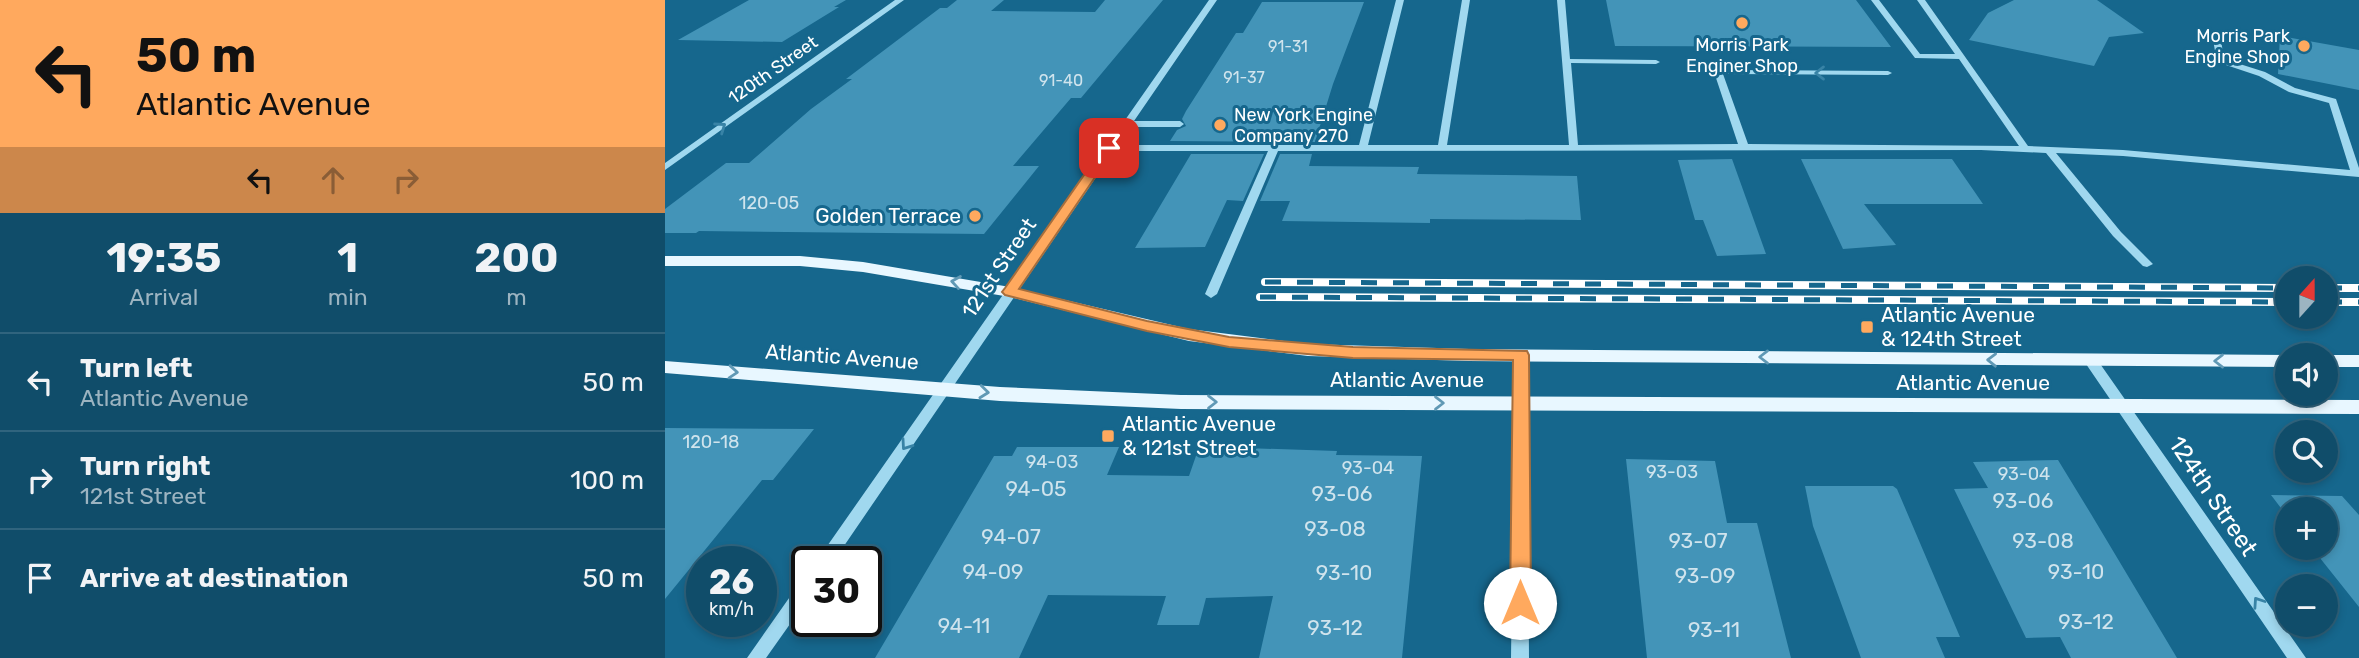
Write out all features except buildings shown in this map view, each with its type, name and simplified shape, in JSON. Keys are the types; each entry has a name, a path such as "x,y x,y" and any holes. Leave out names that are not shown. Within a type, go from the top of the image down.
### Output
{"main road":[{"name":"Atlantic Avenue","path":"665,261 832,264 1010,292 1147,326 1242,344 1365,353 2275,361"},
{"path":"2338,361 2359,361"},
{"name":"Atlantic Avenue","path":"665,367 1000,394 1181,402 2359,407"}],"street":[{"name":"120th Street","path":"665,167 900,0"},
{"name":"121st Street","path":"835,546 1213,0"},
{"path":"1363,148 1401,0"},
{"path":"1442,147 1466,0"},
{"path":"1561,0 1574,148"},
{"path":"1921,0 2025,148"},
{"path":"1109,148 2025,148 2357,174 2333,101 2292,90 2262,74 2220,60 2216,34"},
{"path":"1566,61 1656,62"},
{"path":"1744,147 1717,72 1888,73"},
{"path":"1126,124 1179,124"},
{"path":"1210,293 1274,148"},
{"path":"1520,658 1521,355"},
{"name":"124th Street","path":"2091,360 2297,658"},
{"path":"756,658 791,609"}],"lane":[{"path":"1875,0 1917,56 1961,57"},
{"path":"2048,149 2117,234 2147,264"}],"railway":[{"path":"1265,282 2275,288"},
{"path":"2338,288 2359,288"},
{"path":"1260,297 2275,302"},
{"path":"2338,302 2359,302"}],"place":[{"name":"Morris Park Enginer Shop","path":"1742,23"},
{"name":"Morris Park Engine Shop","path":"2304,46"},
{"name":"New York Engine Company 270","path":"1220,125"},
{"name":"Golden Terrace","path":"975,216"},
{"name":"Atlantic Avenue & 124th Street","path":"1867,327"},
{"name":"Atlantic Avenue & 121st Street","path":"1108,436"}],"route":[{"path":"1109,148 1010,292 1147,326 1229,342 1353,352 1521,355 1520,603"}]}
